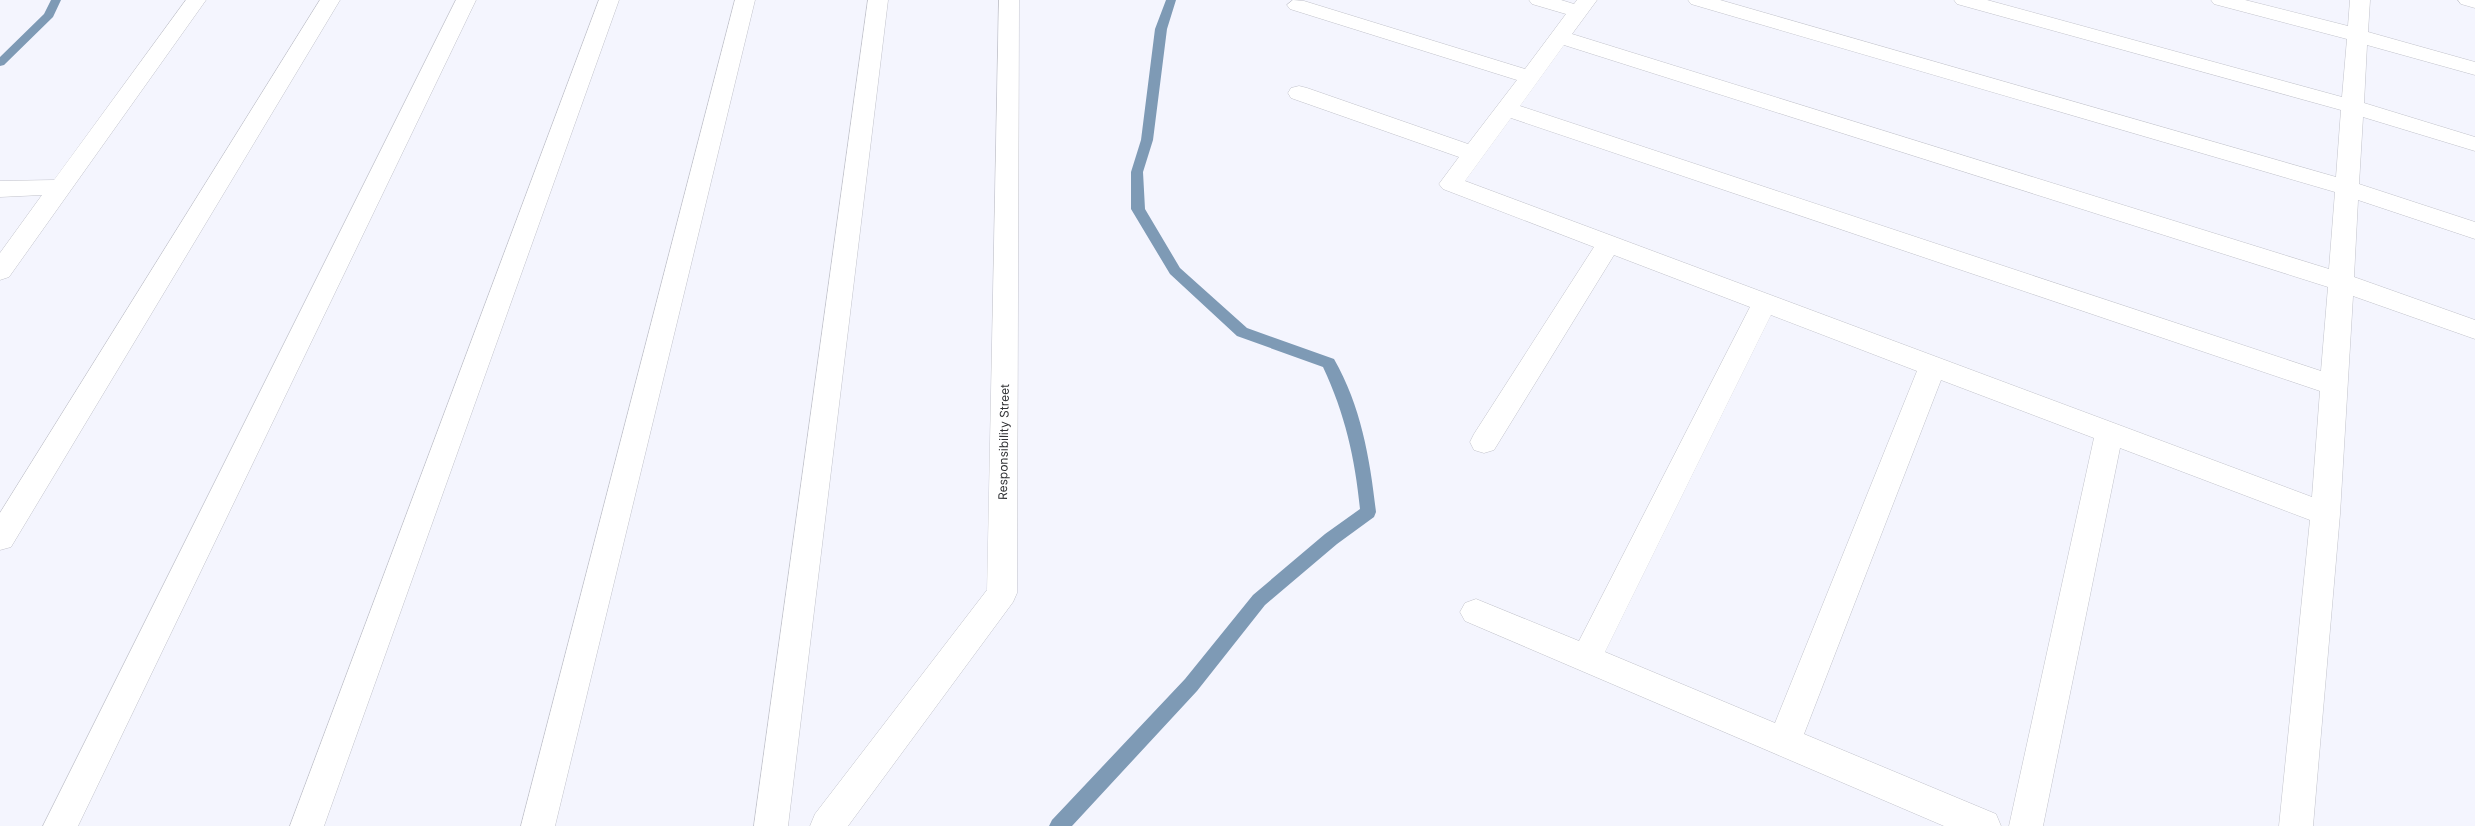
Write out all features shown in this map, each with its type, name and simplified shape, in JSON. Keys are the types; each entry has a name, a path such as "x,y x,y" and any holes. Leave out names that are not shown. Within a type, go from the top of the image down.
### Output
{"street":[{"path":"0,271 196,0"},
{"path":"0,538 330,0"},
{"path":"60,826 466,0"},
{"path":"307,826 608,0"},
{"path":"538,826 745,0"},
{"path":"771,826 878,0"},
{"name":"Responsibility Street","path":"827,826 1002,593 1009,0"},
{"path":"1539,0 1582,6 1451,184 2325,514"},
{"path":"1698,0 2347,188 2475,231"},
{"path":"1964,0 2352,106 2475,144"},
{"path":"2222,0 2357,35 2475,69"},
{"path":"2296,826 2325,514 2360,0"},
{"path":"2468,0 2475,2"},
{"path":"1297,5 1530,77"},
{"path":"1559,37 2341,282 2475,330"},
{"path":"1299,93 1473,154"},
{"path":"1506,109 2334,385"},
{"path":"0,190 61,187"},
{"path":"1484,442 1609,243"},
{"path":"1586,659 1765,302"},
{"path":"1784,742 1933,365"},
{"path":"2026,826 2109,432"},
{"path":"1476,612 1984,826"}],"waterway":[{"path":"0,63 49,15 56,0"},
{"path":"1059,826 1191,685 1259,600 1331,539 1368,512 1363,463 1344,395 1329,363 1242,332 1175,271 1138,209 1137,172 1147,140 1161,29 1171,0"}]}
